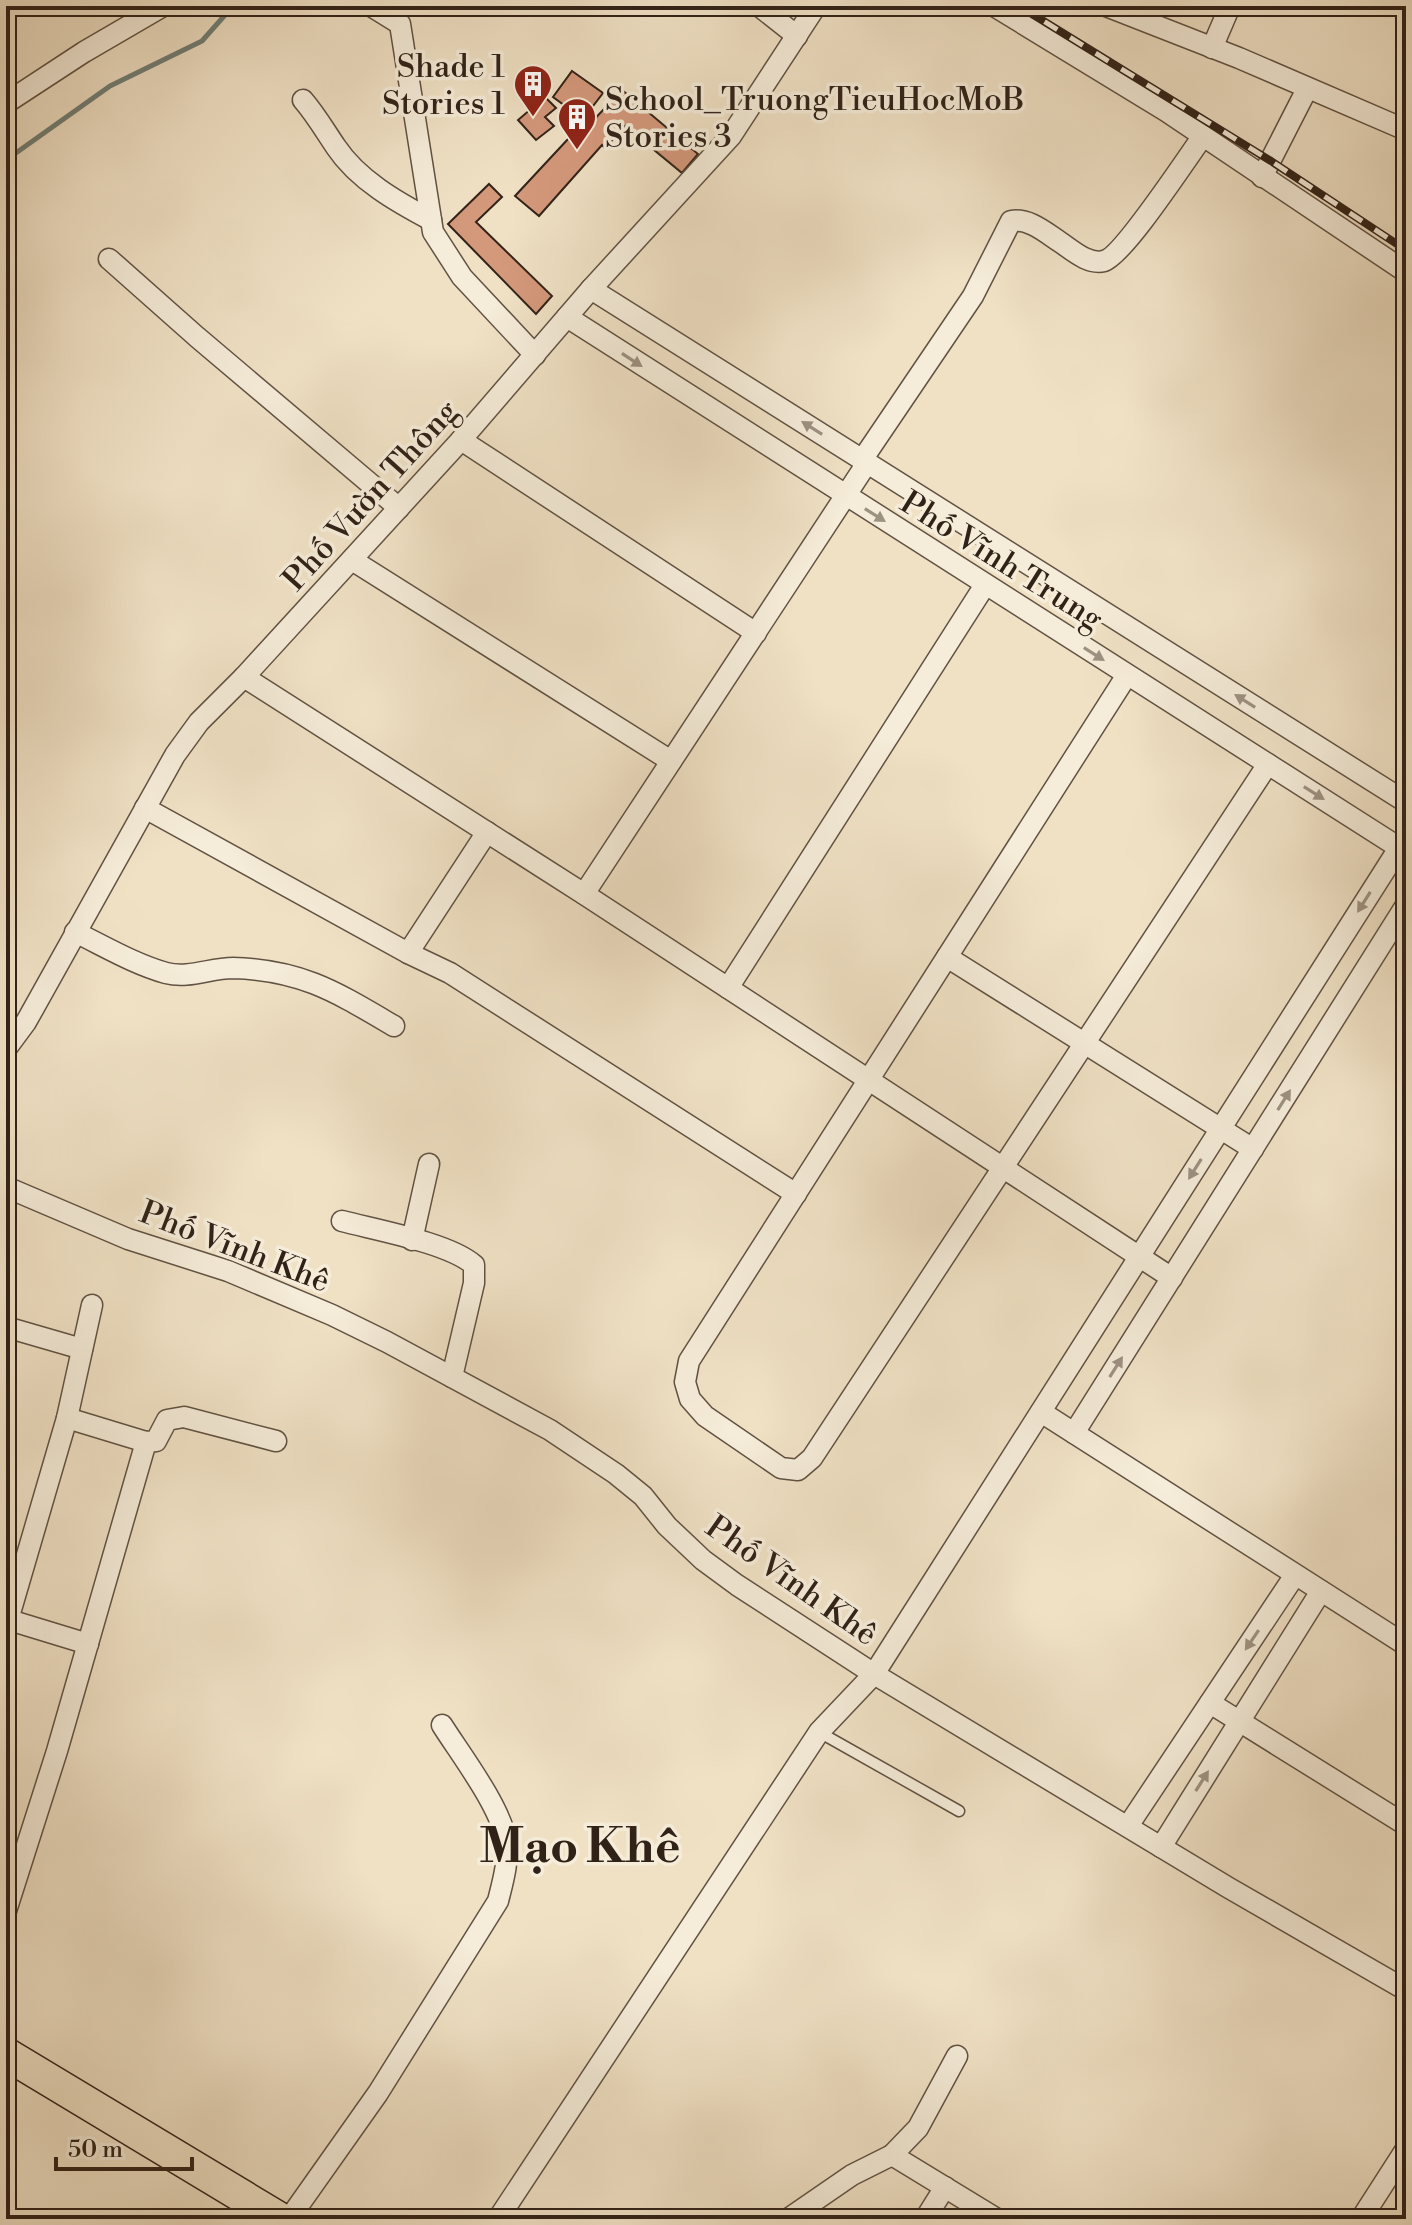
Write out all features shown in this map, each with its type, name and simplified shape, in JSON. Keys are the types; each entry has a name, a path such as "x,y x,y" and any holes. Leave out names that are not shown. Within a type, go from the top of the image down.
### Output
{"main road":[{"path":"6,2054 280,2219"}],"street":[{"path":"6,103 163,6"},
{"path":"371,6 399,15 433,232 462,277 535,355"},
{"path":"759,6 797,36"},
{"name":"Phố Vườn Thông","path":"6,1049 26,1022 175,755 199,722 461,440 591,289 731,136 816,6"},
{"path":"994,6 1203,136 1406,272"},
{"path":"1106,6 1406,130"},
{"path":"1212,48 1230,6"},
{"path":"1262,177 1307,89"},
{"path":"303,100 337,149 361,175 401,204 431,220"},
{"path":"584,894 973,296 1011,221 1020,219 1035,226 1086,259 1102,261 1111,258 1145,217 1203,136"},
{"path":"109,259 399,508"},
{"name":"Phố Vĩnh Trung","path":"591,289 1406,802"},
{"name":"Phố Vĩnh Trung","path":"567,317 1268,764 1404,845"},
{"path":"461,440 756,633"},
{"path":"352,560 671,761"},
{"path":"728,988 985,585"},
{"path":"1127,675 689,1361 685,1382 690,1399 705,1416 781,1468 798,1470 812,1458 1268,764"},
{"path":"244,677 584,894 1172,1278"},
{"path":"145,808 450,973 796,1194"},
{"path":"408,953 487,832"},
{"path":"498,2219 819,1732 874,1674 1404,845"},
{"path":"1074,1433 1406,905"},
{"path":"75,932 168,973 198,974 228,968 280,971 310,980 342,995 394,1026"},
{"path":"947,957 1253,1149"},
{"path":"412,1240 429,1164"},
{"name":"Phố Vĩnh Khê","path":"6,1187 128,1239 228,1271 319,1309 550,1430 643,1496 667,1526 703,1560 737,1585 874,1674 1406,1990"},
{"path":"342,1221 412,1240 468,1259 474,1265 474,1283 452,1377"},
{"path":"88,1644 7,1619 67,1418 92,1305"},
{"path":"6,1327 82,1349"},
{"path":"1041,1412 1406,1645"},
{"path":"67,1418 146,1442 156,1441 167,1420 184,1417 276,1441"},
{"path":"6,1911 146,1442"},
{"path":"1128,1826 1295,1575"},
{"path":"1161,1847 1321,1591"},
{"path":"1210,1703 1406,1825"},
{"path":"289,2219 378,2093 498,1901 506,1870 506,1840 496,1812 442,1725"},
{"path":"788,2219 852,2175 892,2155 918,2128 957,2056"},
{"path":"892,2155 997,2219"},
{"path":"1361,2219 1403,2159"},
{"path":"925,2219 945,2187"}],"lane":[{"path":"819,1732 959,1811"}],"building":[{"path":"572,71 603,93 583,119 553,97"},
{"name":"School_TruongTieuHocMoB Stories 3","path":"622,90 698,154 682,173 625,126 605,148 602,145 539,216 515,196 582,124 586,128"},
{"name":"Shade 1 Stories 1","path":"545,97 556,108 545,117 554,126 536,140 518,120"},
{"path":"489,184 502,197 476,222 552,296 536,314 448,224"}],"waterway":[{"path":"6,160 110,86 202,41 233,6"}],"railway":[{"path":"1019,6 1271,161 1406,250"}],"place":[{"name":"Shade 1 Stories 1","path":"533,118"},
{"name":"School_TruongTieuHocMoB Stories 3","path":"577,151"}],"district":[{"name":"Mạo Khê","path":"580,1845"}]}
